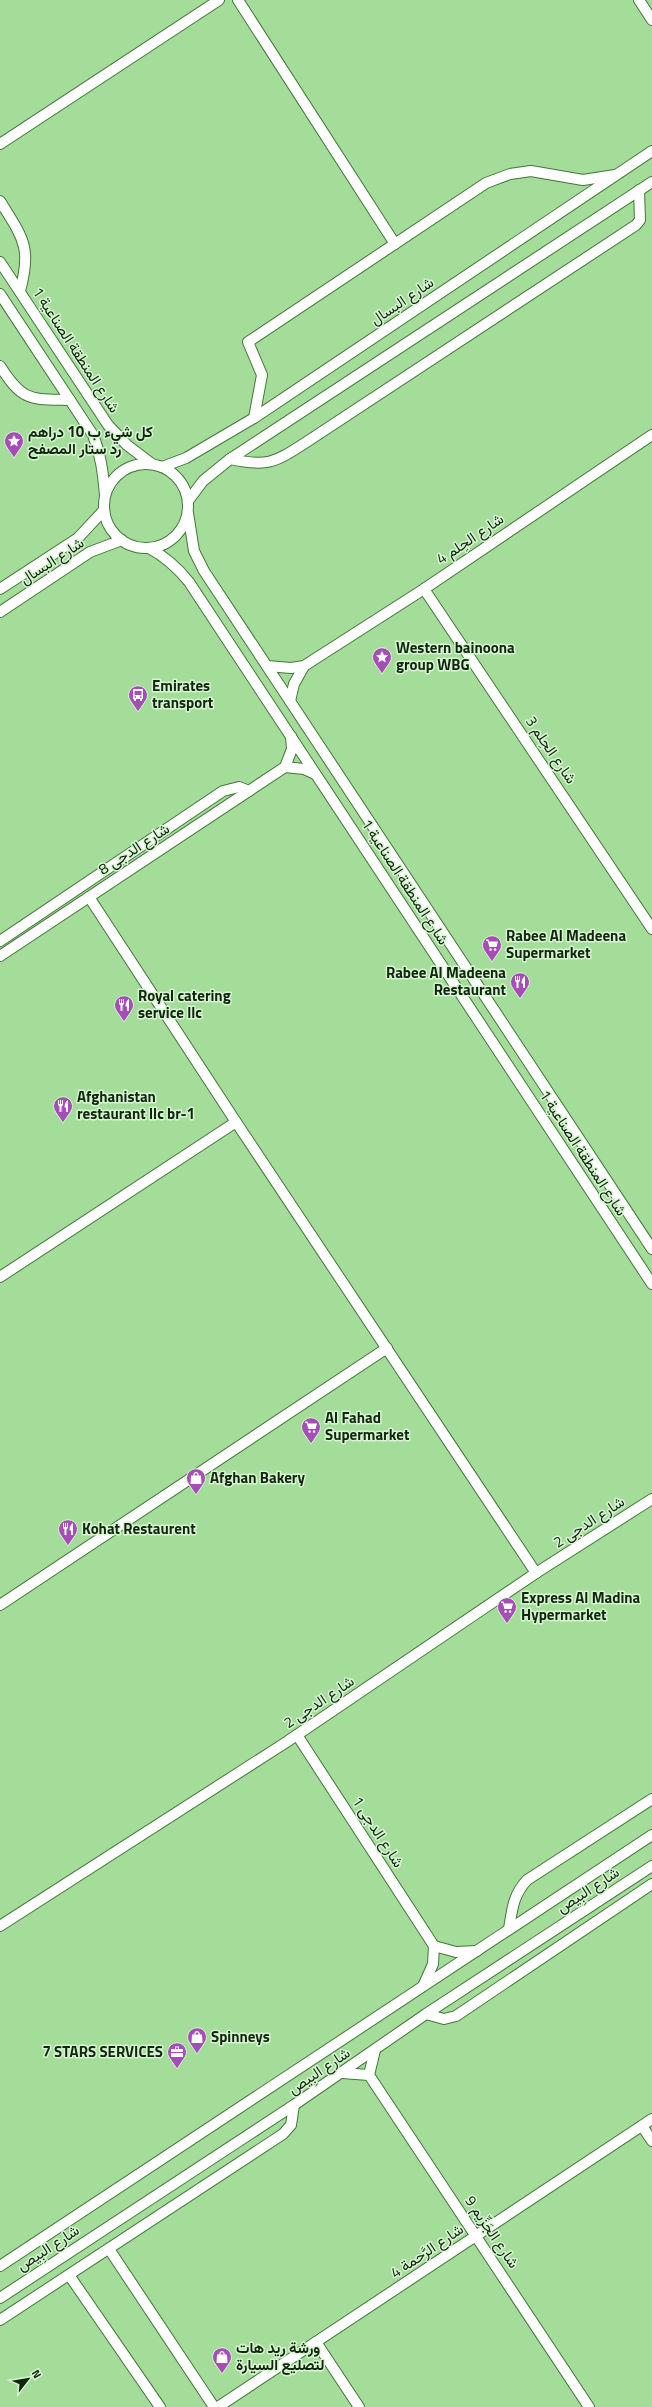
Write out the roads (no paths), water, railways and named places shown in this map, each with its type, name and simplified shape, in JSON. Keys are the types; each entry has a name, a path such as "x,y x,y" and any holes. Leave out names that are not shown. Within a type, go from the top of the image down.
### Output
{"street":[{"path":"0,144 219,0"},
{"path":"238,0 395,244"},
{"path":"639,0 652,20"},
{"name":"شارع البسال","path":"157,465 186,458 254,418 652,151"},
{"path":"254,418 262,374 248,342 486,183 510,174 531,171 583,180 621,173"},
{"path":"188,501 203,481 230,459 652,182"},
{"path":"230,459 254,465 271,462 305,444 636,225 640,220 639,190"},
{"path":"0,201 22,236 25,248 27,262 20,292"},
{"name":"شارع المنطقة الصناعية 1","path":"0,262 108,425 127,445 157,465"},
{"path":"0,294 70,400 99,449 105,498 104,510 114,532 122,540 135,546 149,548 165,543 178,534 188,514 188,501 179,480 157,465 133,466 124,470 109,486 105,498"},
{"path":"0,366 15,388 26,396 38,399 70,400"},
{"name":"شارع الحِلم 4","path":"267,666 290,668 304,666 424,588 652,435"},
{"name":"شارع البسال","path":"0,589 78,538 104,510"},
{"name":"شارع المنطقة الصناعية 1","path":"188,514 194,551 204,571 652,1249"},
{"name":"شارع البسال","path":"0,612 90,552 122,540"},
{"name":"شارع المنطقة الصناعية 1","path":"149,548 164,556 177,567 189,582 652,1284"},
{"name":"شارع الحِلم 3","path":"424,588 652,929"},
{"name":"شارع الحِلم 4","path":"290,702 294,684 304,666"},
{"path":"291,736 292,749 285,767 304,769 315,774"},
{"name":"شارع الدجى 8","path":"0,956 285,767"},
{"path":"0,941 223,791 239,787 249,791"},
{"path":"89,897 236,1122 536,1573"},
{"path":"0,1277 236,1122"},
{"path":"0,1605 387,1348"},
{"name":"شارع الدجى 2","path":"0,1926 297,1735 536,1573 652,1499"},
{"name":"شارع الدجى 1","path":"297,1735 434,1946"},
{"path":"509,1929 515,1897 527,1880 652,1798"},
{"name":"شارع البِيص","path":"0,2266 478,1951 652,1834"},
{"name":"شارع البِيص","path":"0,2298 294,2105 426,2014 652,1866"},
{"path":"426,2014 440,2019 456,2016 651,1886"},
{"path":"422,1987 431,1972 434,1946 456,1952 478,1951"},
{"path":"342,2073 369,2075 375,2050"},
{"name":"شارع الجَزِّيم 9","path":"369,2075 589,2407"},
{"path":"0,2320 284,2134 291,2125 294,2105"},
{"name":"شارع الرَّحمة 4","path":"218,2407 652,2119"},
{"path":"642,2126 652,2141"},
{"path":"109,2249 214,2407"},
{"path":"69,2274 160,2407"},
{"path":"316,2342 359,2407"}],"place":[{"name":"كل شيء ب 10 دراهم رد ستار المصفح","path":"14,458"},
{"name":"Western bainoona group WBG","path":"382,674"},
{"name":"Emirates transport","path":"138,712"},
{"name":"Rabee Al Madeena Supermarket","path":"492,962"},
{"name":"Rabee Al Madeena Restaurant","path":"520,999"},
{"name":"Royal catering service llc","path":"124,1022"},
{"name":"Afghanistan restaurant llc br-1","path":"63,1123"},
{"name":"Al Fahad Supermarket","path":"311,1444"},
{"name":"Afghan Bakery","path":"196,1495"},
{"name":"Kohat Restaurent","path":"68,1546"},
{"name":"Express Al Madina Hypermarket","path":"507,1624"},
{"name":"Spinneys","path":"197,2054"},
{"name":"7 STARS SERVICES","path":"177,2069"},
{"name":"ورشة ريد هات لتصليع السيارة","path":"222,2374"}]}
